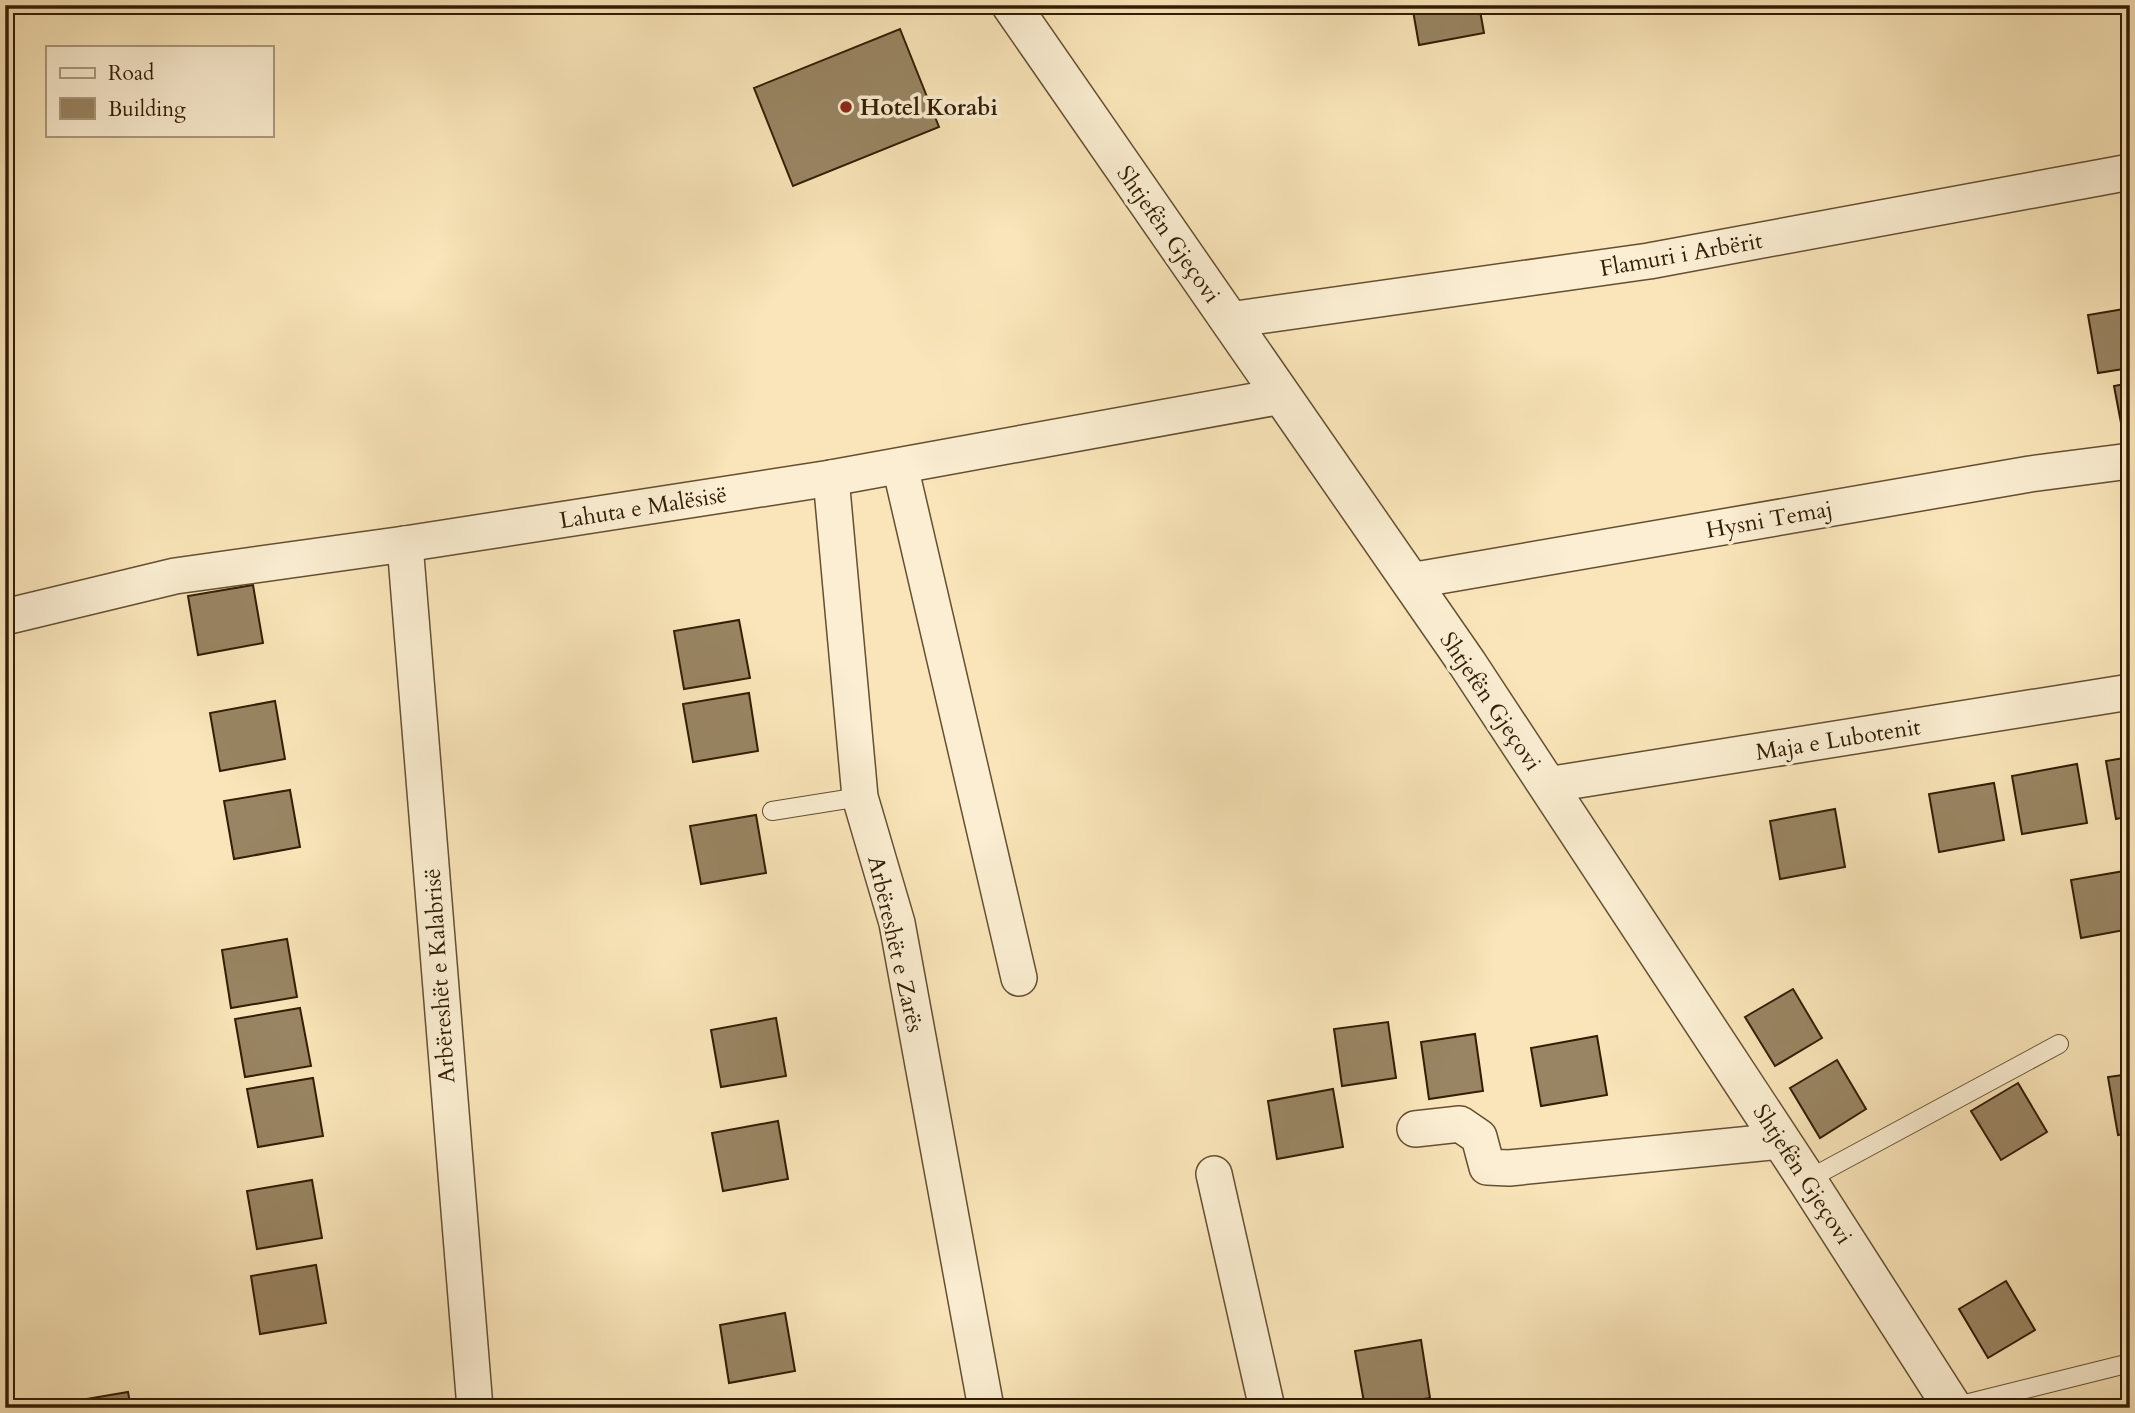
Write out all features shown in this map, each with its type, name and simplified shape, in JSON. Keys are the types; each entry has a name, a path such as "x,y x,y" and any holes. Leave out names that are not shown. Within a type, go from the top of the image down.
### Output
{"street":[{"name":"Shtjefën Gjeçovi","path":"1011,5 1410,581 1547,785 1782,1141 1953,1408"},
{"name":"Flamuri i Arbërit","path":"1229,320 1649,261 2130,172"},
{"name":"Lahuta e Malësisë","path":"5,617 175,576 405,544 831,478 1282,396"},
{"name":"Hysni Temaj","path":"1410,581 2029,474 2130,461"},
{"path":"900,466 1019,978"},
{"name":"Arbëreshët e Zarës","path":"831,478 860,797 897,923 985,1408"},
{"name":"Arbëreshët e Kalabrisë","path":"405,544 475,1408"},
{"name":"Maja e Lubotenit","path":"1547,785 2130,692"},
{"path":"1415,1129 1460,1124 1479,1137 1487,1167 1508,1168 1782,1141"},
{"path":"1213,1174 1268,1408"}],"lane":[{"path":"772,811 860,797"},
{"path":"1807,1180 2059,1044"},
{"path":"1953,1408 2130,1363"}],"building":[{"path":"1412,5 1479,5 1484,33 1419,45"},
{"name":"Hotel Korabi","path":"900,29 939,127 793,186 754,88"},
{"path":"2130,308 2130,368 2098,373 2088,315"},
{"path":"2130,383 2130,443 2125,444 2114,386"},
{"path":"253,585 263,643 198,655 188,596"},
{"path":"739,620 750,678 684,689 674,631"},
{"path":"749,693 758,751 693,762 683,704"},
{"path":"275,701 285,759 220,771 210,713"},
{"path":"2130,757 2130,816 2116,819 2106,761"},
{"path":"2077,764 2087,823 2022,834 2012,776"},
{"path":"1994,783 2004,840 1939,852 1929,794"},
{"path":"290,790 300,847 234,859 224,801"},
{"path":"1835,809 1845,867 1780,879 1770,821"},
{"path":"756,815 766,873 701,884 690,826"},
{"path":"2130,870 2130,929 2081,938 2071,880"},
{"path":"287,939 297,997 231,1008 222,950"},
{"path":"1793,989 1822,1038 1775,1066 1745,1017"},
{"path":"300,1008 311,1066 245,1077 235,1019"},
{"path":"776,1018 786,1076 721,1087 711,1030"},
{"path":"1388,1022 1396,1078 1342,1086 1334,1029"},
{"path":"1475,1034 1483,1091 1429,1099 1421,1042"},
{"path":"1597,1036 1607,1095 1541,1106 1531,1048"},
{"path":"1837,1060 1866,1109 1820,1138 1790,1088"},
{"path":"2130,1074 2130,1133 2118,1135 2108,1077"},
{"path":"313,1078 323,1136 258,1147 247,1089"},
{"path":"2018,1083 2047,1132 2001,1160 1971,1111"},
{"path":"1333,1089 1343,1147 1277,1159 1268,1101"},
{"path":"778,1121 788,1179 723,1191 712,1133"},
{"path":"312,1180 322,1238 257,1249 247,1191"},
{"path":"316,1265 326,1323 260,1334 251,1276"},
{"path":"2006,1281 2035,1330 1988,1358 1959,1309"},
{"path":"785,1313 795,1371 729,1383 720,1325"},
{"path":"1421,1340 1430,1398 1365,1408 1355,1351"},
{"path":"128,1392 131,1408 63,1408 63,1403"}],"place":[{"name":"Hotel Korabi","path":"846,107"}]}
